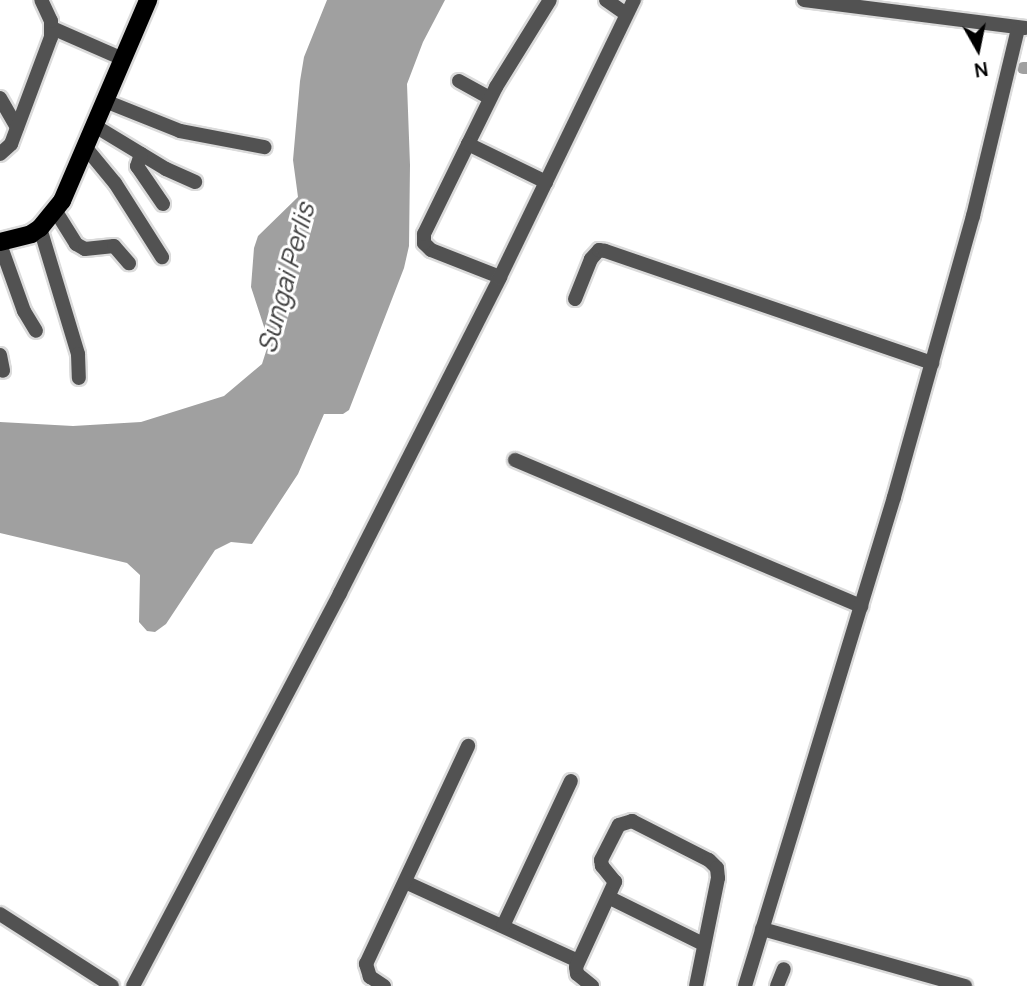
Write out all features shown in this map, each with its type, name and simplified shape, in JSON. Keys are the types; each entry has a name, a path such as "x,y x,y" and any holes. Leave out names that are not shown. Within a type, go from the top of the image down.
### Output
{"main road":[{"path":"0,243 21,238 40,228 55,210 86,148 148,0"}],"street":[{"path":"0,154 11,144 52,28 41,0"},
{"path":"500,277 431,250 424,243 424,234 490,98 550,0"},
{"path":"606,0 626,13"},
{"path":"133,986 244,778 500,277 634,0"},
{"path":"745,986 932,363 1013,52 1023,28 804,0"},
{"path":"52,28 123,59"},
{"path":"459,81 490,98"},
{"path":"0,98 17,128"},
{"path":"105,101 180,131 264,148"},
{"path":"95,126 195,182"},
{"path":"468,144 546,182"},
{"path":"86,148 115,183 147,238 162,257"},
{"path":"141,154 137,166 163,204"},
{"path":"55,210 76,244 85,249 114,246 129,263"},
{"path":"40,228 78,354 79,378"},
{"path":"0,243 24,311 36,331"},
{"path":"575,299 591,259 599,250 605,251 932,363"},
{"path":"0,355 3,371"},
{"path":"515,460 861,606"},
{"path":"384,986 370,977 366,964 468,746"},
{"path":"503,926 570,781"},
{"path":"585,984 576,974 578,961 610,898 614,879 602,866 601,860 620,825 637,821 709,860 717,868 718,878 696,986"},
{"path":"405,882 578,961"},
{"path":"610,898 703,944"},
{"path":"0,914 112,986"},
{"path":"762,929 965,986"},
{"path":"777,986 784,969"}],"water":[{"name":"Sungai Perlis","path":"327,0 445,0 423,42 407,84 409,246 404,268 349,410 343,414 324,414 298,474 252,544 231,542 215,550 166,624 155,632 147,631 139,622 140,575 127,563 0,533 0,422 73,426 141,422 224,396 262,364 269,342 251,287 254,248 258,236 298,197 293,160 300,81 304,57"}]}
